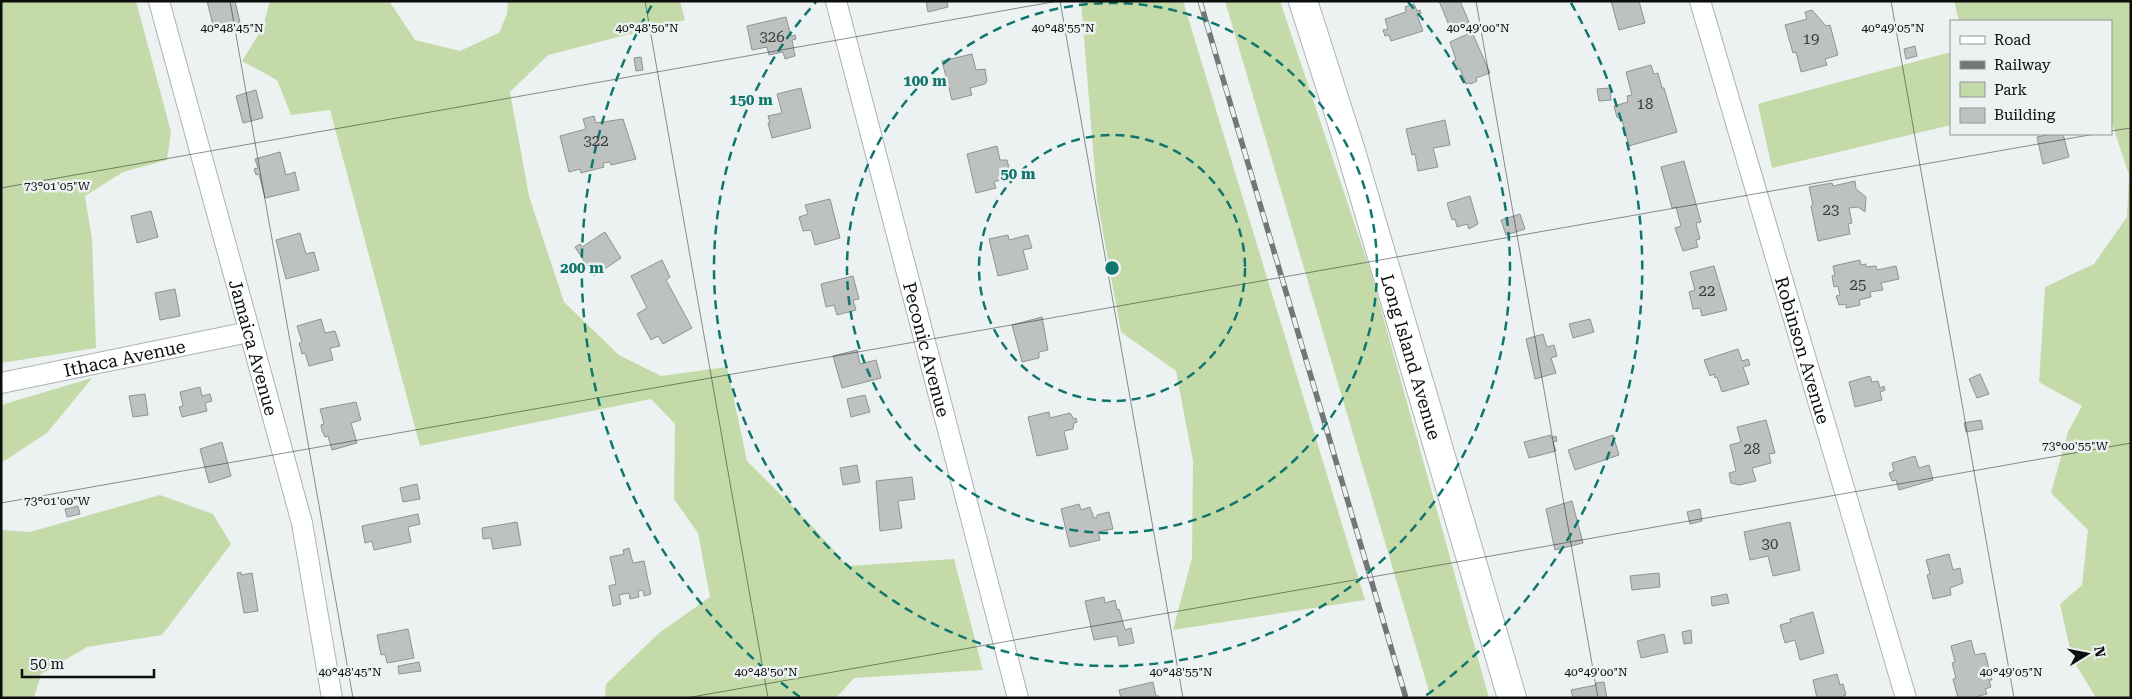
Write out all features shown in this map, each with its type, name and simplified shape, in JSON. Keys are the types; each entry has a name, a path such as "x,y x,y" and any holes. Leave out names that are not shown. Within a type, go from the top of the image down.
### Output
{"street":[{"name":"Jamaica Avenue","path":"159,1 302,523 332,698"},
{"name":"Peconic Avenue","path":"836,1 1018,698"},
{"name":"Robinson Avenue","path":"1700,1 1906,698"},
{"name":"Long Island Avenue","path":"1306,7 1416,368 1512,698"},
{"name":"Ithaca Avenue","path":"1,383 249,332"}],"green space":[{"path":"1,1 136,1 171,132 167,160 123,172 85,196 92,239 96,348 1,363"},
{"path":"270,1 389,1 415,40 460,51 499,33 507,14 508,1 680,1 685,20 548,55 510,92 529,196 564,302 619,355 661,376 727,367 747,461 812,526 848,566 954,559 983,670 854,678 836,698 605,698 606,684 659,633 710,597 698,533 674,499 675,424 651,399 420,446 330,110 291,115 277,80 242,61 263,27"},
{"path":"1081,1 1183,1 1365,600 1173,630 1192,558 1193,461 1176,371 1121,332 1097,199"},
{"path":"1225,1 1280,1 1371,273 1489,698 1431,698"},
{"path":"1954,1 2128,1 2131,3 2131,698 2096,698 2072,658 2060,604 2082,585 2088,530 2051,493 2068,432 2082,406 2039,382 2045,287 2094,264 2127,217 2129,175 2112,123 2112,20 1959,20"},
{"path":"1950,52 1950,125 1772,168 1758,104"},
{"path":"92,378 47,433 1,463 1,405"},
{"path":"160,495 213,514 231,544 162,635 87,647 41,674 34,698 1,698 1,530 30,532"}],"building":[{"path":"207,1 235,1 240,22 214,29"},
{"path":"926,1 947,1 948,7 928,12"},
{"path":"1439,1 1460,1 1469,22 1451,30"},
{"path":"1611,1 1639,1 1645,23 1619,30"},
{"path":"1414,4 1417,11 1420,10 1421,13 1417,15 1423,31 1391,41 1389,35 1385,36 1383,30 1388,29 1385,19 1406,12 1405,7"},
{"path":"1812,10 1826,26 1830,25 1838,55 1825,59 1827,65 1801,72 1796,52 1793,53 1785,25 1807,19 1805,12"},
{"path":"786,17 791,36 795,35 796,39 792,40 795,56 785,59 783,52 769,55 767,47 752,50 747,26"},
{"path":"1472,32 1490,73 1476,78 1477,81 1471,84 1466,84 1460,69 1456,69 1453,61 1456,60 1450,42"},
{"path":"1915,46 1917,56 1906,59 1904,49"},
{"path":"972,54 976,70 985,69 987,81 985,84 970,88 972,95 952,100 942,61"},
{"path":"641,57 643,70 636,71 634,58"},
{"path":"1651,65 1654,74 1658,73 1662,88 1664,88 1677,132 1629,146 1622,120 1617,117 1614,106 1628,102 1627,96 1632,95 1626,72"},
{"path":"801,88 811,128 772,138 768,116 782,113 777,94"},
{"path":"1610,88 1611,100 1599,101 1597,89"},
{"path":"256,90 263,118 243,123 236,96"},
{"path":"594,116 596,123 623,119 636,159 611,165 610,162 603,163 604,167 581,173 580,169 569,172 560,136 586,129 583,119"},
{"path":"1445,120 1450,145 1433,148 1438,167 1418,171 1415,154 1412,155 1406,129"},
{"path":"2063,135 2069,157 2043,164 2037,137"},
{"path":"997,146 1000,160 1007,160 1011,176 994,182 996,188 976,193 967,154"},
{"path":"280,152 286,175 295,172 299,190 265,198 259,174 256,175 254,169 258,168 255,159"},
{"path":"1684,161 1701,222 1696,223 1700,239 1696,240 1698,247 1683,251 1675,228 1681,226 1676,207 1672,208 1661,167"},
{"path":"1855,181 1856,189 1866,197 1865,212 1858,207 1849,208 1852,223 1848,224 1850,234 1818,241 1809,187 1832,183 1833,186"},
{"path":"1470,196 1478,224 1469,229 1467,224 1457,227 1455,219 1452,220 1447,203"},
{"path":"830,199 840,238 815,245 811,230 803,231 799,217 808,214 805,205"},
{"path":"151,211 158,237 137,243 131,216"},
{"path":"1520,214 1525,229 1506,235 1501,220"},
{"path":"605,232 621,258 594,276 575,247 580,244 582,247"},
{"path":"300,233 306,254 314,252 319,270 286,279 276,240"},
{"path":"1008,235 1009,240 1028,235 1032,248 1023,250 1028,269 998,276 989,239"},
{"path":"662,260 670,277 666,280 692,328 663,344 658,336 651,340 637,314 647,308 631,276"},
{"path":"1860,260 1861,265 1866,264 1866,267 1876,266 1877,270 1896,266 1899,279 1881,283 1883,290 1870,292 1871,297 1859,300 1860,305 1846,308 1846,304 1839,305 1836,296 1840,295 1838,286 1834,287 1832,276 1835,275 1833,266"},
{"path":"1714,266 1727,310 1702,316 1700,308 1693,309 1689,292 1695,290 1690,272"},
{"path":"853,276 859,299 853,300 856,310 837,315 834,305 826,307 821,284"},
{"path":"175,289 180,316 160,320 155,293"},
{"path":"1042,317 1048,350 1039,352 1039,358 1022,362 1012,325"},
{"path":"321,319 325,333 335,331 340,346 330,348 333,360 309,366 305,353 302,354 299,343 302,342 297,326"},
{"path":"1590,319 1594,332 1573,338 1569,324"},
{"path":"1543,334 1547,347 1554,345 1557,356 1551,358 1556,373 1535,379 1526,339"},
{"path":"1738,349 1742,361 1748,359 1750,365 1743,367 1749,384 1722,392 1717,377 1715,378 1714,374 1710,376 1704,360"},
{"path":"857,350 860,364 876,360 881,378 842,388 833,356"},
{"path":"1980,374 1989,394 1977,398 1969,379"},
{"path":"1870,376 1872,382 1878,381 1880,388 1884,386 1885,390 1880,392 1882,400 1855,407 1849,382"},
{"path":"200,387 202,396 210,394 212,401 205,403 207,411 182,417 179,407 183,406 180,392"},
{"path":"145,394 148,415 133,417 129,396"},
{"path":"865,395 870,412 851,417 847,399"},
{"path":"356,402 361,420 351,423 357,443 332,450 328,436 325,437 322,431 321,425 324,424 320,409"},
{"path":"1049,412 1050,418 1070,413 1074,419 1076,418 1077,422 1074,423 1073,429 1064,431 1068,449 1037,456 1028,417"},
{"path":"1766,420 1775,453 1769,454 1771,463 1752,468 1756,481 1739,485 1731,483 1729,473 1736,471 1730,445 1741,442 1737,427"},
{"path":"1981,420 1983,429 1966,432 1964,423"},
{"path":"1551,435 1551,438 1556,436 1557,441 1553,442 1556,451 1529,458 1524,442"},
{"path":"1613,435 1619,455 1575,470 1568,450"},
{"path":"222,442 231,476 209,483 200,449"},
{"path":"1915,456 1919,468 1929,465 1933,480 1899,490 1896,480 1892,481 1889,473 1894,471 1892,463"},
{"path":"857,465 860,482 843,485 840,468"},
{"path":"912,477 915,499 898,501 902,528 880,531 876,481"},
{"path":"417,484 420,499 403,502 400,488"},
{"path":"1572,501 1583,543 1555,550 1546,509"},
{"path":"1079,504 1081,510 1090,507 1094,518 1097,518 1097,515 1109,512 1113,529 1098,532 1100,540 1070,547 1061,509"},
{"path":"78,506 80,514 67,517 65,509"},
{"path":"1700,509 1702,521 1690,524 1687,512"},
{"path":"418,514 420,524 408,527 411,542 374,550 372,541 365,543 362,526"},
{"path":"517,522 521,545 493,549 491,538 483,539 482,528"},
{"path":"1790,522 1800,570 1773,576 1768,556 1750,560 1744,532"},
{"path":"629,548 633,563 644,561 651,594 644,596 643,590 638,591 639,597 630,599 629,593 619,595 621,604 613,606 609,586 616,584 610,557 624,554 623,550"},
{"path":"1949,554 1953,570 1960,568 1963,583 1950,588 1951,595 1933,599 1927,575 1930,574 1926,560"},
{"path":"241,572 241,575 252,573 258,611 244,613 237,573"},
{"path":"1659,573 1660,587 1632,590 1630,576"},
{"path":"1727,594 1729,603 1712,606 1711,597"},
{"path":"1104,597 1105,603 1115,600 1125,630 1131,628 1134,643 1119,646 1117,636 1094,640 1085,601"},
{"path":"1813,612 1824,653 1800,660 1795,640 1785,643 1780,625 1791,622 1790,619"},
{"path":"408,629 414,658 387,663 385,654 381,655 377,635"},
{"path":"1691,630 1692,643 1684,644 1682,632"},
{"path":"1664,634 1668,652 1641,658 1637,641"},
{"path":"1971,640 1975,655 1985,653 1992,680 1989,680 1991,687 1985,689 1987,694 1971,698 1958,698 1953,679 1956,678 1952,663 1955,662 1951,646"},
{"path":"419,662 421,671 399,674 398,666"},
{"path":"1837,674 1840,685 1843,684 1846,695 1843,696 1844,698 1817,698 1813,680"},
{"path":"1153,682 1156,696 1159,696 1159,698 1121,698 1119,690"},
{"path":"1604,682 1607,698 1573,698 1571,690"}],"railway":[{"path":"1200,1 1406,698"}]}
